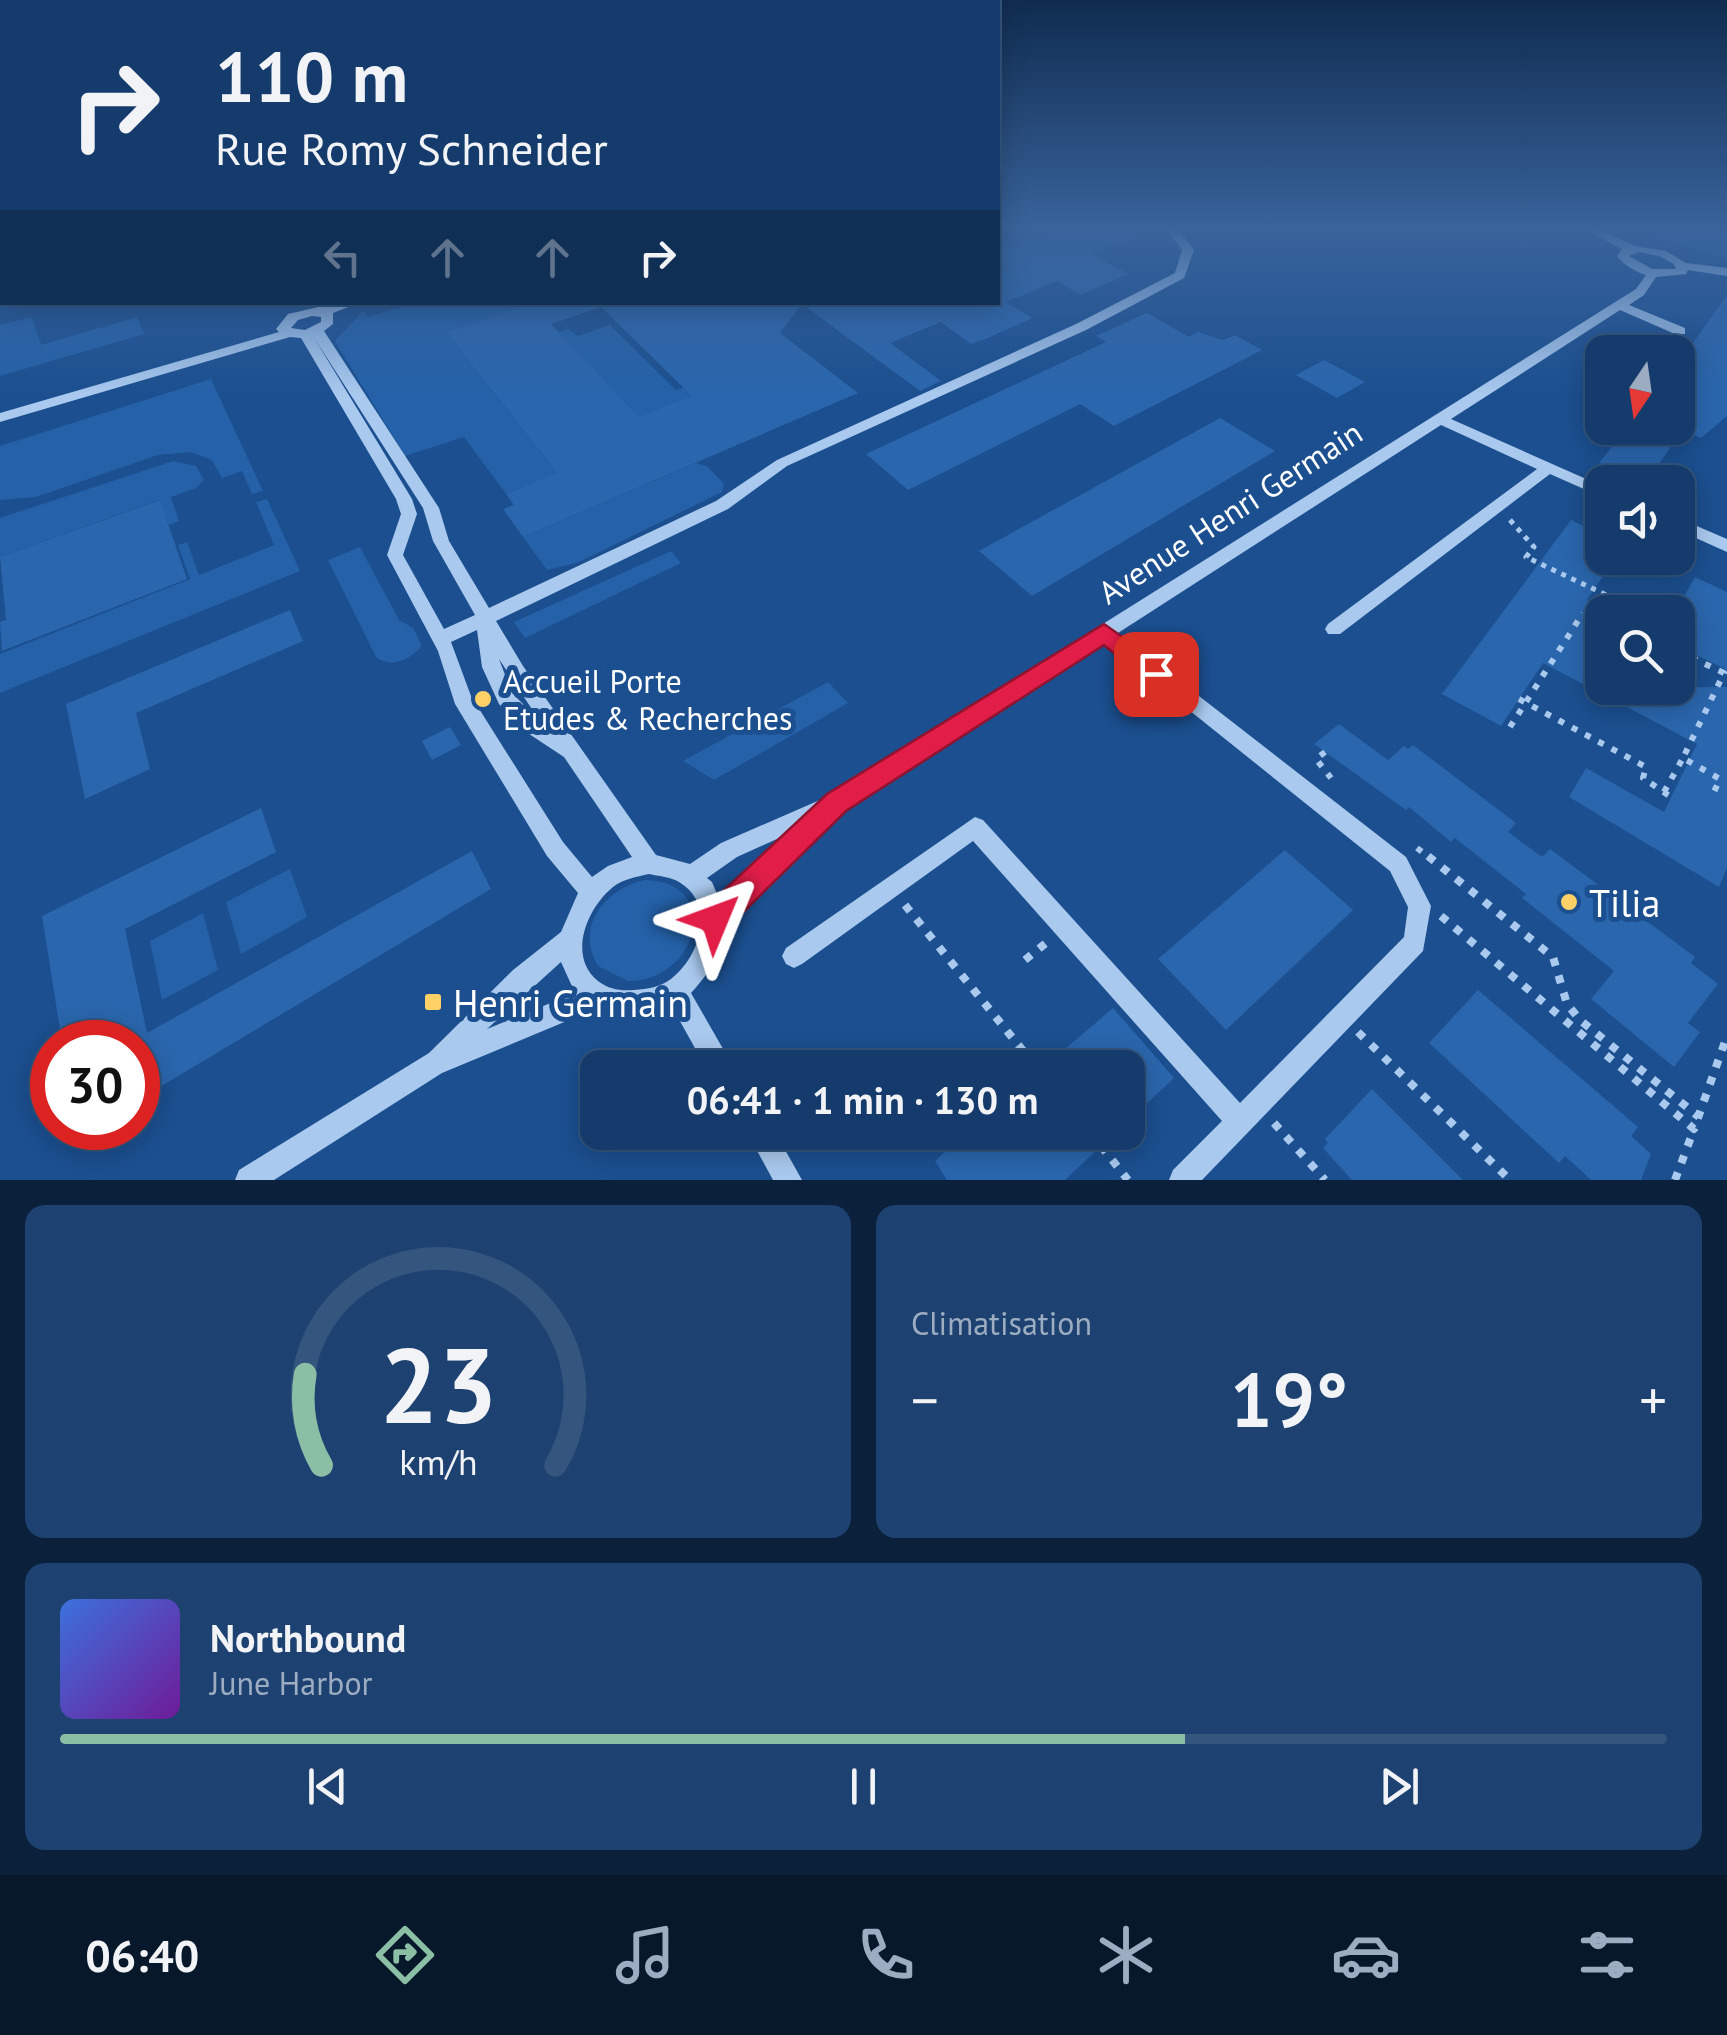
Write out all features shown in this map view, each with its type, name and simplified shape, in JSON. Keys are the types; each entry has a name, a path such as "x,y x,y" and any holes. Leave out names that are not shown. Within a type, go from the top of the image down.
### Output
{"street":[{"path":"441,639 722,505 782,464 1082,327 1163,284"},
{"name":"Avenue Henri Germain","path":"691,876 729,850 836,802 1620,306 1645,284"},
{"path":"345,305 322,312 300,310 284,326 303,333 431,508 440,541 516,671 649,864"},
{"path":"1620,306 1680,331"},
{"path":"0,418 303,333 329,320 322,312"},
{"path":"303,333 404,499 409,514 395,555 441,639 462,698 555,848 591,892"},
{"path":"1440,419 1585,484"},
{"path":"1334,629 1548,468"},
{"path":"1695,532 1727,546"},
{"path":"1104,633 1398,864 1420,906 1416,943 1183,1180"},
{"name":"Avenue Henri Germain","path":"676,990 706,958 715,919 836,802"},
{"path":"794,956 975,827 1249,1114"},
{"path":"711,1050 676,990 637,1004 616,1003 585,986 576,972 569,940 580,906 591,892 628,868 649,864 679,868 691,876 703,887 715,919"},
{"path":"433,1064 569,940"},
{"path":"250,1180 433,1064 599,996"},
{"path":"770,1150 788,1180"}],"path":[{"path":"1499,507 1534,547 1526,556 1607,595"},
{"path":"1510,728 1523,700 1583,613"},
{"path":"1523,700 1646,766 1643,778 1668,795 1724,673 1695,659"},
{"path":"1325,752 1316,759 1337,783"},
{"path":"1683,758 1720,778 1712,796"},
{"path":"1414,845 1552,956 1568,1004 1580,1020 1698,1117"},
{"path":"890,888 1021,1050"},
{"path":"1420,906 1444,917 1694,1129"},
{"path":"1343,1018 1510,1180"},
{"path":"1675,1180 1727,1036"},
{"path":"1249,1114 1325,1180"},
{"path":"1104,1150 1128,1180"}],"shaded area":[{"path":"408,305 529,305 446,332 567,486 539,481 506,494 464,437 405,456 335,341 363,311 368,317"},
{"path":"32,317 41,345 137,317 144,334 0,376 0,325"},
{"path":"610,325 676,390 684,387 709,411 654,433 558,332 569,329 578,336"},
{"path":"211,379 263,491 252,494 242,471 222,478 212,460 191,452 158,455 36,497 0,500 0,446"},
{"path":"173,461 196,466 204,480 196,488 171,497 179,521 169,525 159,500 0,557 0,518"},
{"path":"696,463 707,466 724,484 722,492 577,563 547,570 523,537"},
{"path":"267,499 300,571 0,693 0,654 190,579 178,545 187,542 199,575 274,545 256,502"},
{"path":"360,547 399,620 413,628 422,646 401,661 388,662 376,657 328,560"},
{"path":"671,551 681,563 525,638 514,622"},
{"path":"828,682 848,703 714,780 683,761"},
{"path":"290,869 307,917 241,954 226,902"},
{"path":"644,880 669,885 686,896 693,913 693,931 685,950 671,966 652,977 628,981 598,966 591,951 592,924 606,901"},
{"path":"203,913 218,970 162,1000 150,941"}],"building":[{"path":"1000,284 1050,284 1006,302 1032,318 990,337 971,344 941,322 890,343 941,381 920,391 803,305 1000,305"},
{"path":"1062,284 1106,284 1080,295"},
{"path":"1727,295 1727,416 1701,438 1695,435 1695,340"},
{"path":"526,305 801,305 780,333 858,393 523,537 503,509 514,505 506,494 557,473 446,332","holes":["601,307 692,396 639,417 551,324"]},
{"path":"1147,313 1189,337 1198,332 1223,340 1235,335 1262,350 1114,426 1080,404 908,490 866,454 1106,342 1096,336"},
{"path":"1324,360 1365,382 1337,398 1296,375"},
{"path":"1220,418 1275,451 1032,596 979,551"},
{"path":"1613,445 1672,445 1658,465 1599,463"},
{"path":"160,500 187,579 2,651 0,622 6,620 0,557"},
{"path":"1571,520 1585,527 1585,575 1604,575 1590,595 1585,595 1585,685 1543,663 1501,726 1442,694"},
{"path":"1695,577 1727,592 1727,670 1695,654 1695,595 1685,595"},
{"path":"290,610 303,641 136,713 150,769 85,799 66,704"},
{"path":"1695,687 1727,687 1727,868 1719,887 1569,797 1586,768 1664,812 1697,744 1623,705 1695,705"},
{"name":"Tilia","path":"1339,724 1388,760 1404,746 1408,749 1413,745 1516,823 1508,832 1542,857 1550,849 1695,957 1691,963 1718,984 1688,1023 1700,1032 1674,1067 1591,999 1614,971 1522,898 1526,894 1455,838 1451,842 1409,807 1406,810 1314,744"},
{"path":"450,727 461,745 432,760 422,741"},
{"path":"261,808 276,852 125,929 144,1020 59,1020 42,916"},
{"path":"1285,850 1353,910 1226,1030 1158,959"},
{"path":"472,851 491,889 160,1087 160,1026"},
{"path":"1478,990 1638,1127 1631,1136 1651,1154 1641,1180 1591,1180 1565,1156 1559,1163 1429,1043"},
{"path":"1113,1008 1174,1078 1145,1105 1145,1050 1064,1050"},
{"path":"1372,1089 1463,1180 1352,1180 1323,1148 1328,1143 1325,1139"},
{"path":"948,1150 1097,1150 1065,1180 947,1180 935,1161"}],"place":[{"name":"Accueil Porte Etudes & Recherches","path":"483,699"},
{"name":"Tilia","path":"1569,902"},
{"name":"Henri Germain","path":"433,1002"}],"route":[{"path":"715,919 836,802 1104,633 1156,674"}]}
